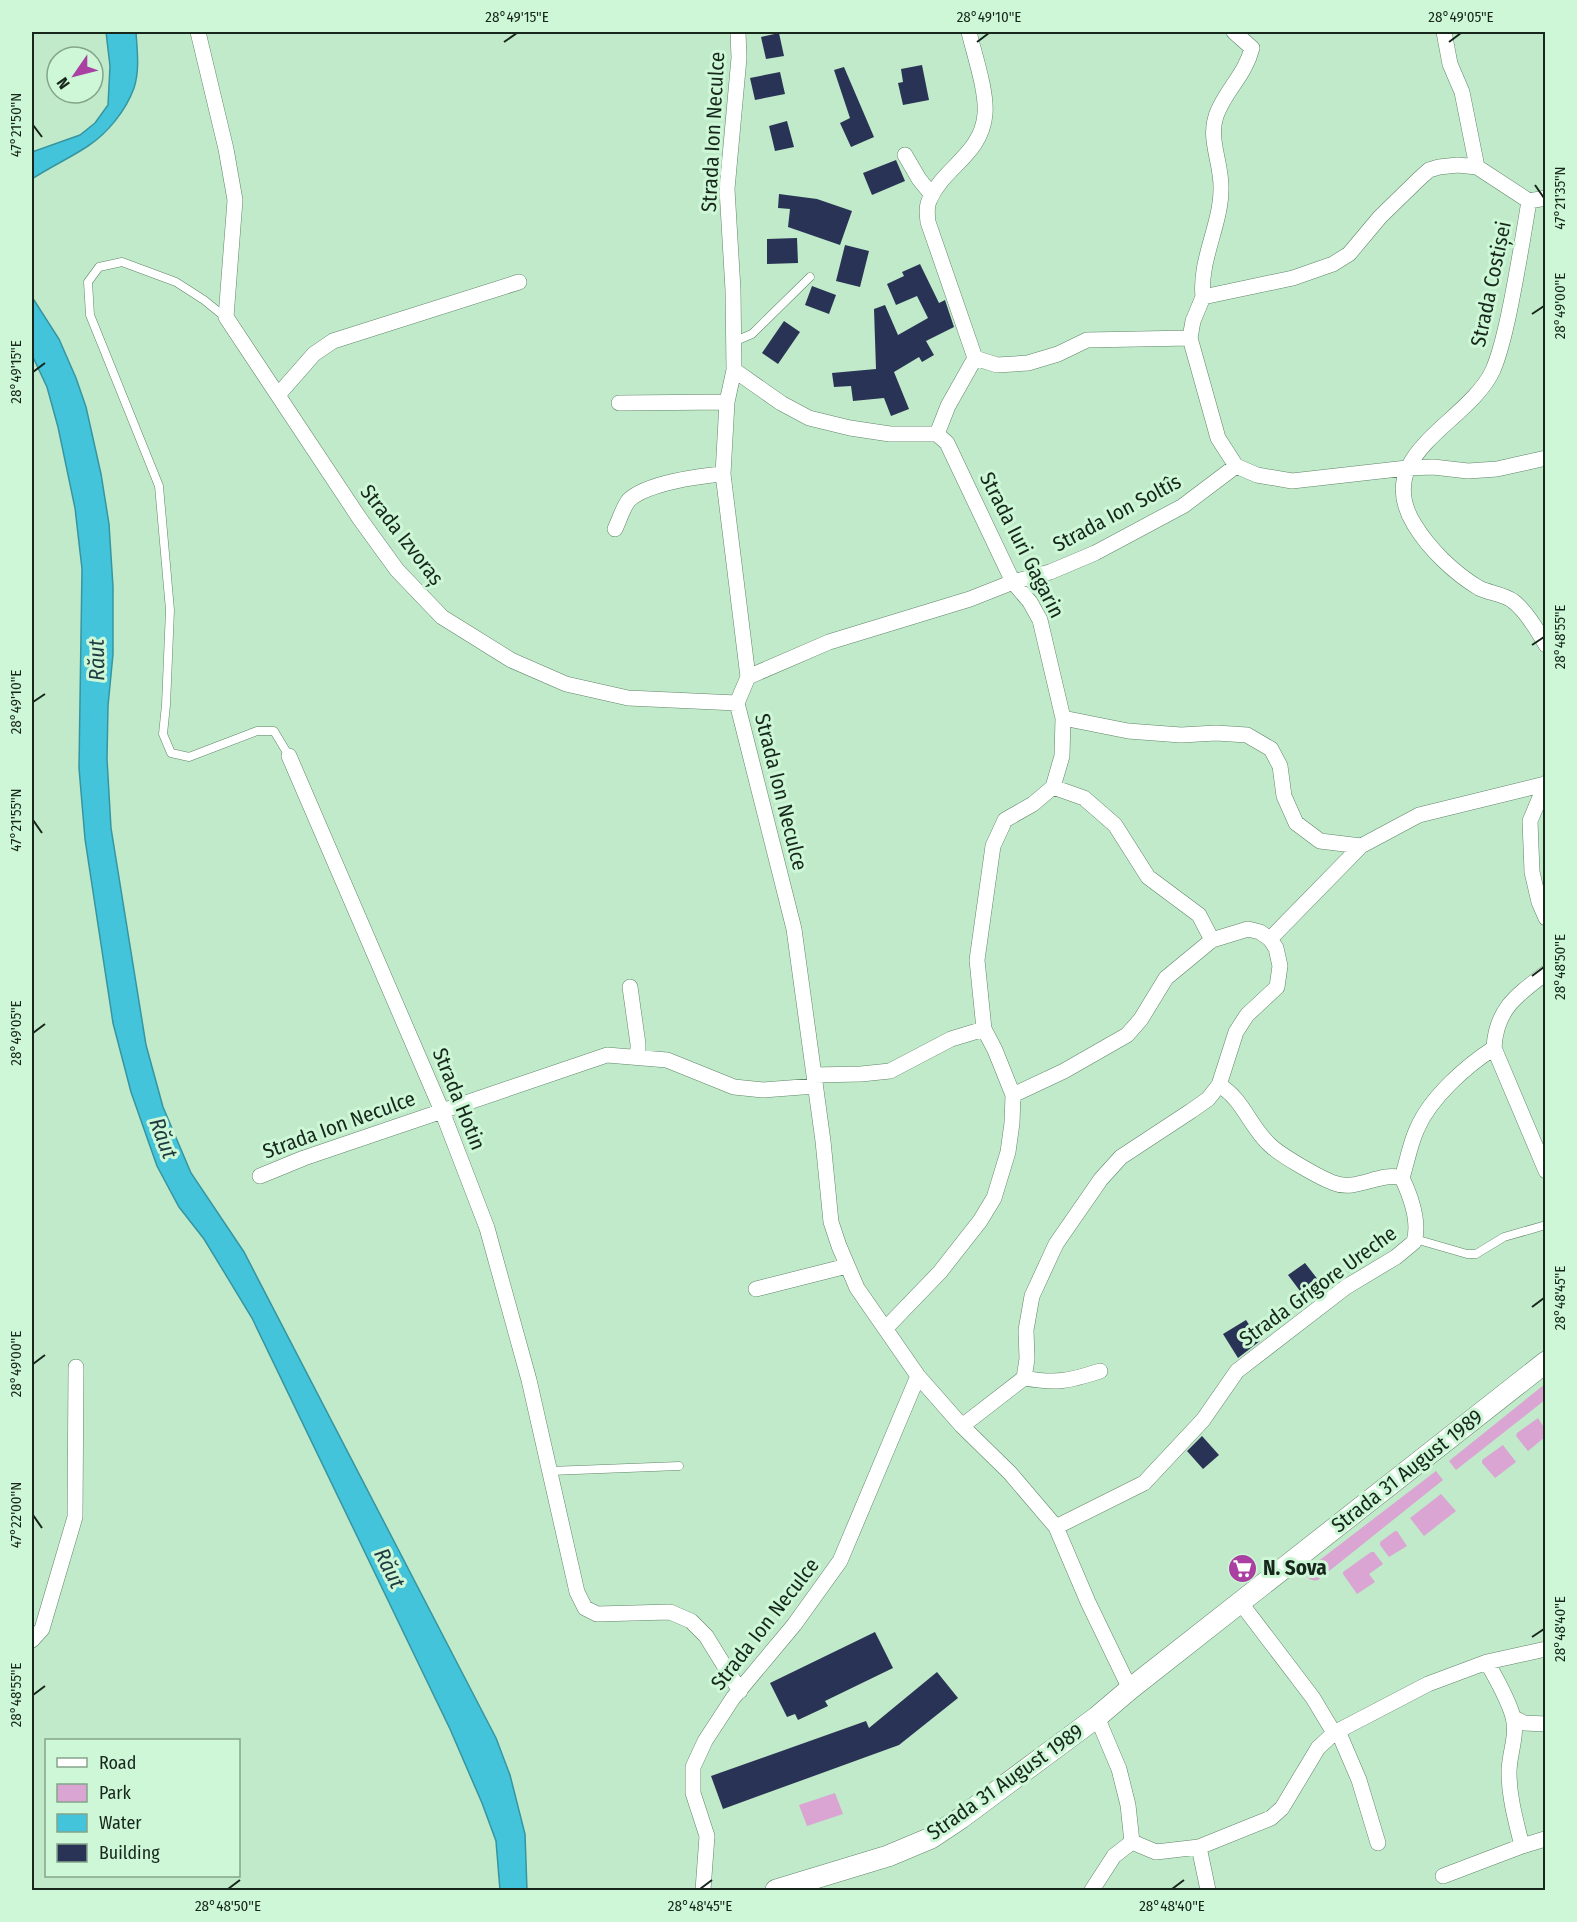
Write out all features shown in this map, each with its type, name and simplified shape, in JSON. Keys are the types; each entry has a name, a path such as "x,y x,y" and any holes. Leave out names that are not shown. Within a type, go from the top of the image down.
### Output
{"main road":[{"name":"Strada 31 August 1989","path":"776,1890 888,1856 931,1838 1097,1717 1545,1362"}],"street":[{"path":"198,32 226,150 235,200 226,317"},
{"name":"Strada Ion Neculce","path":"703,1890 707,1836 693,1793 693,1767 705,1741 740,1691 794,1625 840,1561 918,1376 856,1288 831,1222 795,929 737,703 748,677 723,474 727,402 734,370 733,290 727,189 739,58 738,32"},
{"path":"734,370 781,403 809,418 850,428 890,434 937,434 948,406 975,358 928,222 927,210 932,195 971,150 980,134 985,113 981,83 969,32"},
{"path":"1234,32 1252,48 1248,64 1222,101 1215,119 1213,139 1221,172 1222,191 1203,273 1203,297 1193,321 1190,338 1218,438 1236,466 1257,475 1292,481 1407,468 1433,467 1468,471 1497,469 1545,458"},
{"path":"1444,32 1449,63 1462,92 1477,167"},
{"path":"905,155 919,179 932,195"},
{"path":"1203,297 1293,278 1333,264 1349,254 1380,217 1429,170 1439,167 1458,165 1477,167 1529,201"},
{"name":"Strada Costișei","path":"1407,468 1429,439 1474,398 1492,372 1501,349 1529,201 1545,198"},
{"path":"278,395 314,354 333,341 519,282"},
{"name":"Strada Izvoraș","path":"226,317 360,519 397,570 442,617 511,660 566,684 628,698 737,703"},
{"path":"975,358 997,365 1028,363 1058,354 1087,340 1190,338"},
{"path":"619,403 727,402"},
{"name":"Strada Iuri Gagarin","path":"937,434 953,453 1013,582 1030,602 1040,620 1063,718 1062,756 1053,787"},
{"name":"Strada Ion Soltîs","path":"748,677 830,642 970,599 1013,582 1050,572 1095,553 1183,506 1236,466"},
{"path":"1407,468 1403,481 1403,500 1414,524 1431,548 1479,588 1512,601 1537,630 1545,645"},
{"path":"615,530 628,501 651,488 723,474"},
{"path":"1063,718 1128,731 1181,735 1216,733 1247,735 1271,749 1280,766 1284,796 1296,823 1320,841 1361,846"},
{"name":"Strada Hotin","path":"289,756 442,1111 488,1228 529,1380 577,1592 585,1608 597,1614 670,1612 691,1621 706,1636 740,1691"},
{"path":"1270,939 1361,846 1419,815 1545,784"},
{"path":"1545,784 1530,821 1532,872 1545,918"},
{"path":"886,1328 940,1272 981,1221 993,1198 1008,1152 1013,1095 984,1029 977,960 993,846 1005,820 1033,804 1053,787 1084,798 1115,825 1148,877 1199,915 1212,940"},
{"path":"962,1426 1024,1378 1027,1359 1026,1330 1032,1296 1056,1244 1080,1207 1120,1157 1208,1099 1219,1085 1236,1032 1247,1015 1277,987 1280,966 1276,948 1270,939 1260,932 1248,929 1212,940 1166,978 1141,1019 1127,1035 1064,1071 1013,1095"},
{"path":"1545,973 1507,1006 1494,1034 1494,1048 1545,1171"},
{"path":"630,987 638,1057"},
{"path":"815,1080 890,1071 951,1040 984,1029"},
{"path":"1219,1085 1229,1091 1270,1145 1336,1184 1359,1184 1389,1177 1402,1179 1416,1131 1424,1116 1457,1077 1477,1058 1494,1048"},
{"name":"Strada Ion Neculce","path":"260,1176 607,1055 667,1060 734,1087 763,1090 815,1080"},
{"name":"Strada Grigore Ureche","path":"1056,1527 1144,1483 1203,1420 1237,1371 1346,1287 1410,1247 1415,1239 1414,1212 1402,1179"},
{"path":"756,1289 847,1266"},
{"path":"32,1640 42,1629 75,1517 76,1367"},
{"path":"1024,1378 1050,1383 1072,1380 1100,1371"},
{"path":"918,1376 962,1426 1010,1473 1056,1527 1088,1602 1130,1689"},
{"path":"1240,1602 1336,1732 1359,1780 1378,1843"},
{"path":"1092,1890 1114,1856 1132,1842 1156,1852 1199,1847 1241,1832 1277,1814 1318,1748 1336,1732 1428,1684 1487,1662 1545,1648"},
{"path":"1487,1662 1514,1718 1509,1786 1522,1846"},
{"name":"Strada 31 August 1989","path":"1097,1717 1119,1768 1128,1805 1132,1842"},
{"path":"1514,1718 1524,1723 1545,1724"},
{"path":"1443,1876 1545,1839"},
{"path":"1199,1847 1208,1890"}],"lane":[{"path":"226,317 176,282 122,262 99,267 88,282 90,315 159,486 170,610 163,734 171,753 189,758 257,731 274,731 289,756"},
{"path":"734,342 752,334 810,277"},
{"name":"Strada Grigore Ureche","path":"1415,1239 1467,1254 1476,1254 1504,1237 1545,1225"},
{"path":"550,1471 679,1466"}],"green space":[{"path":"1545,1384 1545,1400 1456,1470 1449,1461"},
{"path":"1538,1418 1545,1429 1545,1437 1528,1451 1516,1436"},
{"path":"1503,1445 1516,1462 1495,1478 1482,1460"},
{"path":"1436,1471 1443,1480 1318,1580 1311,1580 1306,1576 1304,1572"},
{"path":"1441,1494 1456,1511 1424,1536 1410,1518"},
{"path":"1395,1531 1407,1546 1389,1557 1380,1542"},
{"path":"1374,1552 1383,1564 1369,1574 1375,1582 1357,1594 1343,1572"},
{"path":"835,1793 843,1814 807,1826 799,1805"}],"water":[{"path":"106,32 136,32 137,74 131,96 103,135 32,179 32,152 80,135 95,123 108,105 110,66"},
{"name":"Răut","path":"32,297 59,339 76,378 86,407 101,474 109,524 113,587 113,654 108,706 107,759 111,828 146,1045 163,1107 191,1173 244,1252 496,1738 510,1775 525,1834 527,1890 500,1890 496,1841 450,1729 252,1318 204,1239 179,1207 157,1166 131,1092 113,1023 85,839 79,768 82,569 75,508 47,387 32,355"}],"building":[{"path":"779,33 784,56 766,59 761,37"},
{"path":"922,65 929,100 903,105 898,83 903,82 901,69"},
{"path":"844,67 874,137 851,147 840,123 850,118 834,70"},
{"path":"780,72 785,94 755,100 750,78"},
{"path":"787,121 794,147 775,151 769,126"},
{"path":"896,160 905,181 872,195 863,173"},
{"path":"779,194 817,199 852,211 840,245 788,227 790,209 778,208"},
{"path":"797,238 798,263 767,264 767,239"},
{"path":"845,245 869,251 860,287 836,281"},
{"path":"920,264 939,303 945,300 954,327 926,341 934,355 922,362 919,357 894,372 909,409 891,416 884,398 853,401 851,386 834,387 832,373 876,369 874,309 885,305 898,335 928,318 917,296 896,305 887,284 904,276 902,272"},
{"path":"812,286 836,295 829,314 805,305"},
{"path":"784,321 800,332 778,364 762,353"},
{"path":"1305,1263 1326,1290 1309,1303 1288,1275"},
{"path":"1246,1320 1260,1341 1238,1358 1223,1334"},
{"path":"1202,1436 1219,1455 1203,1469 1187,1451"},
{"path":"875,1632 893,1668 825,1701 828,1706 798,1720 795,1714 787,1717 770,1683"},
{"path":"937,1672 958,1698 899,1745 723,1809 711,1776 866,1721 869,1728"}],"place":[{"name":"N. Sova","path":"1242,1568"}]}
